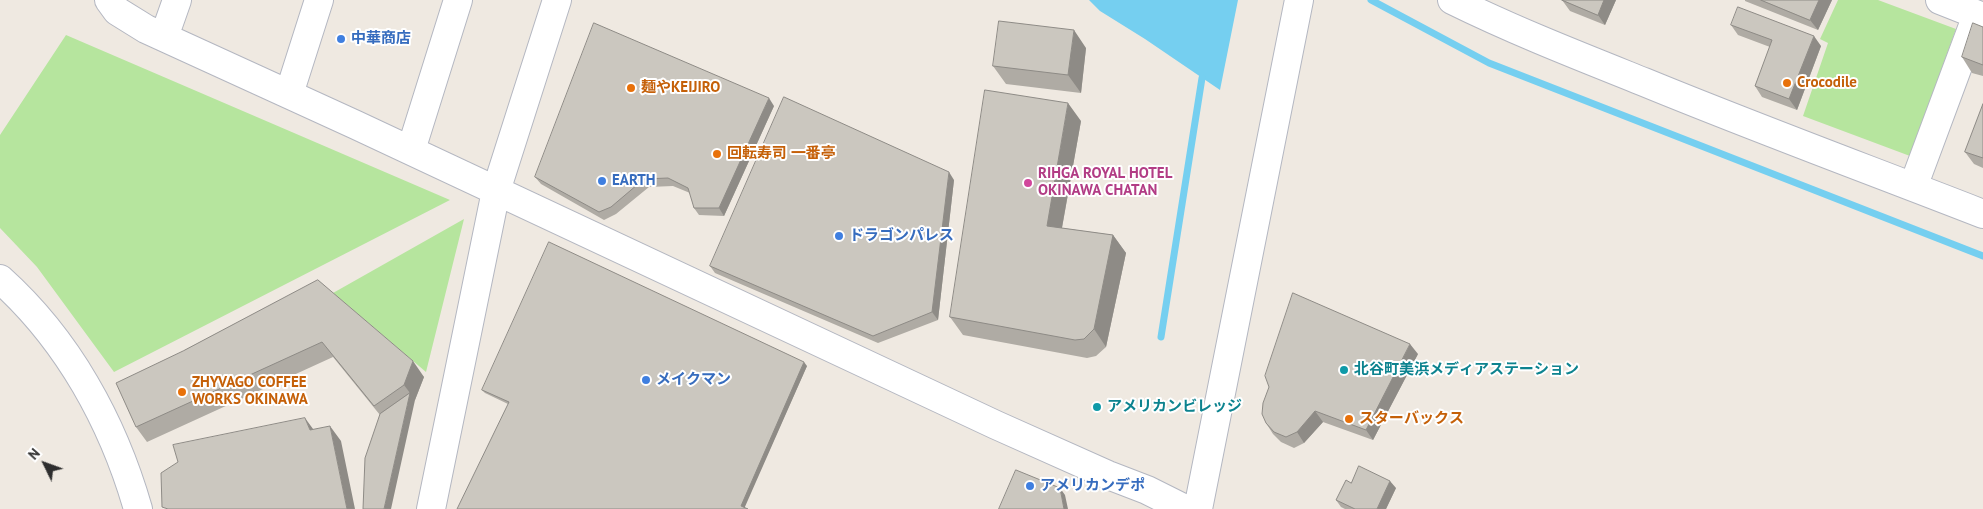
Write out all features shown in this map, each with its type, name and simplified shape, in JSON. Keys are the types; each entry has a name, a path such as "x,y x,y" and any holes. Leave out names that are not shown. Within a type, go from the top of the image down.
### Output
{"street":[{"path":"109,0 117,12 146,29 411,150 996,426 1147,490 1185,509"},
{"path":"164,37 177,0"},
{"path":"289,94 319,0"},
{"path":"411,150 458,0"},
{"path":"430,509 496,191 557,0"},
{"path":"1198,509 1298,0"},
{"path":"1452,0 1493,20 1592,62 1983,214"},
{"path":"1913,187 1980,16 1940,0"},
{"path":"0,280 40,322 77,371 106,423 119,451 138,509"}],"green space":[{"path":"1838,0 1878,0 1956,29 1910,156 1803,116 1828,43 1820,39"},
{"path":"66,35 450,200 114,372 37,267 0,228 0,135"},
{"path":"464,219 426,372 333,293"}],"water":[{"path":"1089,0 1238,0 1220,90 1100,11"}],"building":[{"path":"1562,0 1604,0 1598,15"},
{"path":"1761,0 1819,0 1810,20"},
{"path":"1738,7 1814,36 1789,99 1755,86 1772,40 1731,25"},
{"path":"999,21 1074,30 1068,75 993,66"},
{"path":"594,23 769,98 719,208 694,208 688,188 668,178 644,179 611,207 599,212 535,177"},
{"path":"1973,23 1983,27 1983,65 1962,57"},
{"name":"RIHGA ROYAL HOTEL OKINAWA CHATAN","path":"985,90 1068,103 1047,226 1113,235 1094,329 1084,339 1075,340 950,317"},
{"name":"ドラゴンパレス","path":"784,97 949,172 932,312 873,336 710,266"},
{"path":"1983,104 1983,158 1965,152"},
{"name":"メイクマン","path":"549,242 804,362 741,506 748,509 457,509 509,402 482,390"},
{"path":"318,280 413,361 404,385 374,406 322,342 136,427 116,383 183,351"},
{"name":"北谷町美浜メディアステーション","path":"1293,293 1410,344 1366,430 1315,411 1297,432 1286,437 1274,432 1266,423 1262,414 1263,403 1269,387 1265,376"},
{"path":"410,393 384,509 363,509 365,458 380,414"},
{"path":"305,418 310,430 330,426 347,509 168,509 162,507 161,473 178,462 173,445"},
{"path":"1359,466 1390,481 1377,509 1355,509 1336,500 1346,480 1351,483"},
{"name":"アメリカンデポ","path":"1016,470 1060,488 1064,509 999,509"}],"waterway":[{"path":"1371,0 1489,63 1983,256"},
{"path":"1161,337 1202,78"}],"place":[{"name":"中華商店","path":"341,39"},
{"name":"Crocodile","path":"1787,83"},
{"name":"麺やKEIJIRO","path":"631,88"},
{"name":"回転寿司 一番亭","path":"717,154"},
{"name":"EARTH","path":"602,181"},
{"name":"RIHGA ROYAL HOTEL OKINAWA CHATAN","path":"1028,183"},
{"name":"ドラゴンパレス","path":"839,236"},
{"name":"北谷町美浜メディアステーション","path":"1344,370"},
{"name":"メイクマン","path":"646,380"},
{"name":"ZHYVAGO COFFEE WORKS OKINAWA","path":"182,392"},
{"name":"アメリカンビレッジ","path":"1097,407"},
{"name":"スターバックス","path":"1349,419"},
{"name":"アメリカンデポ","path":"1030,486"}]}
